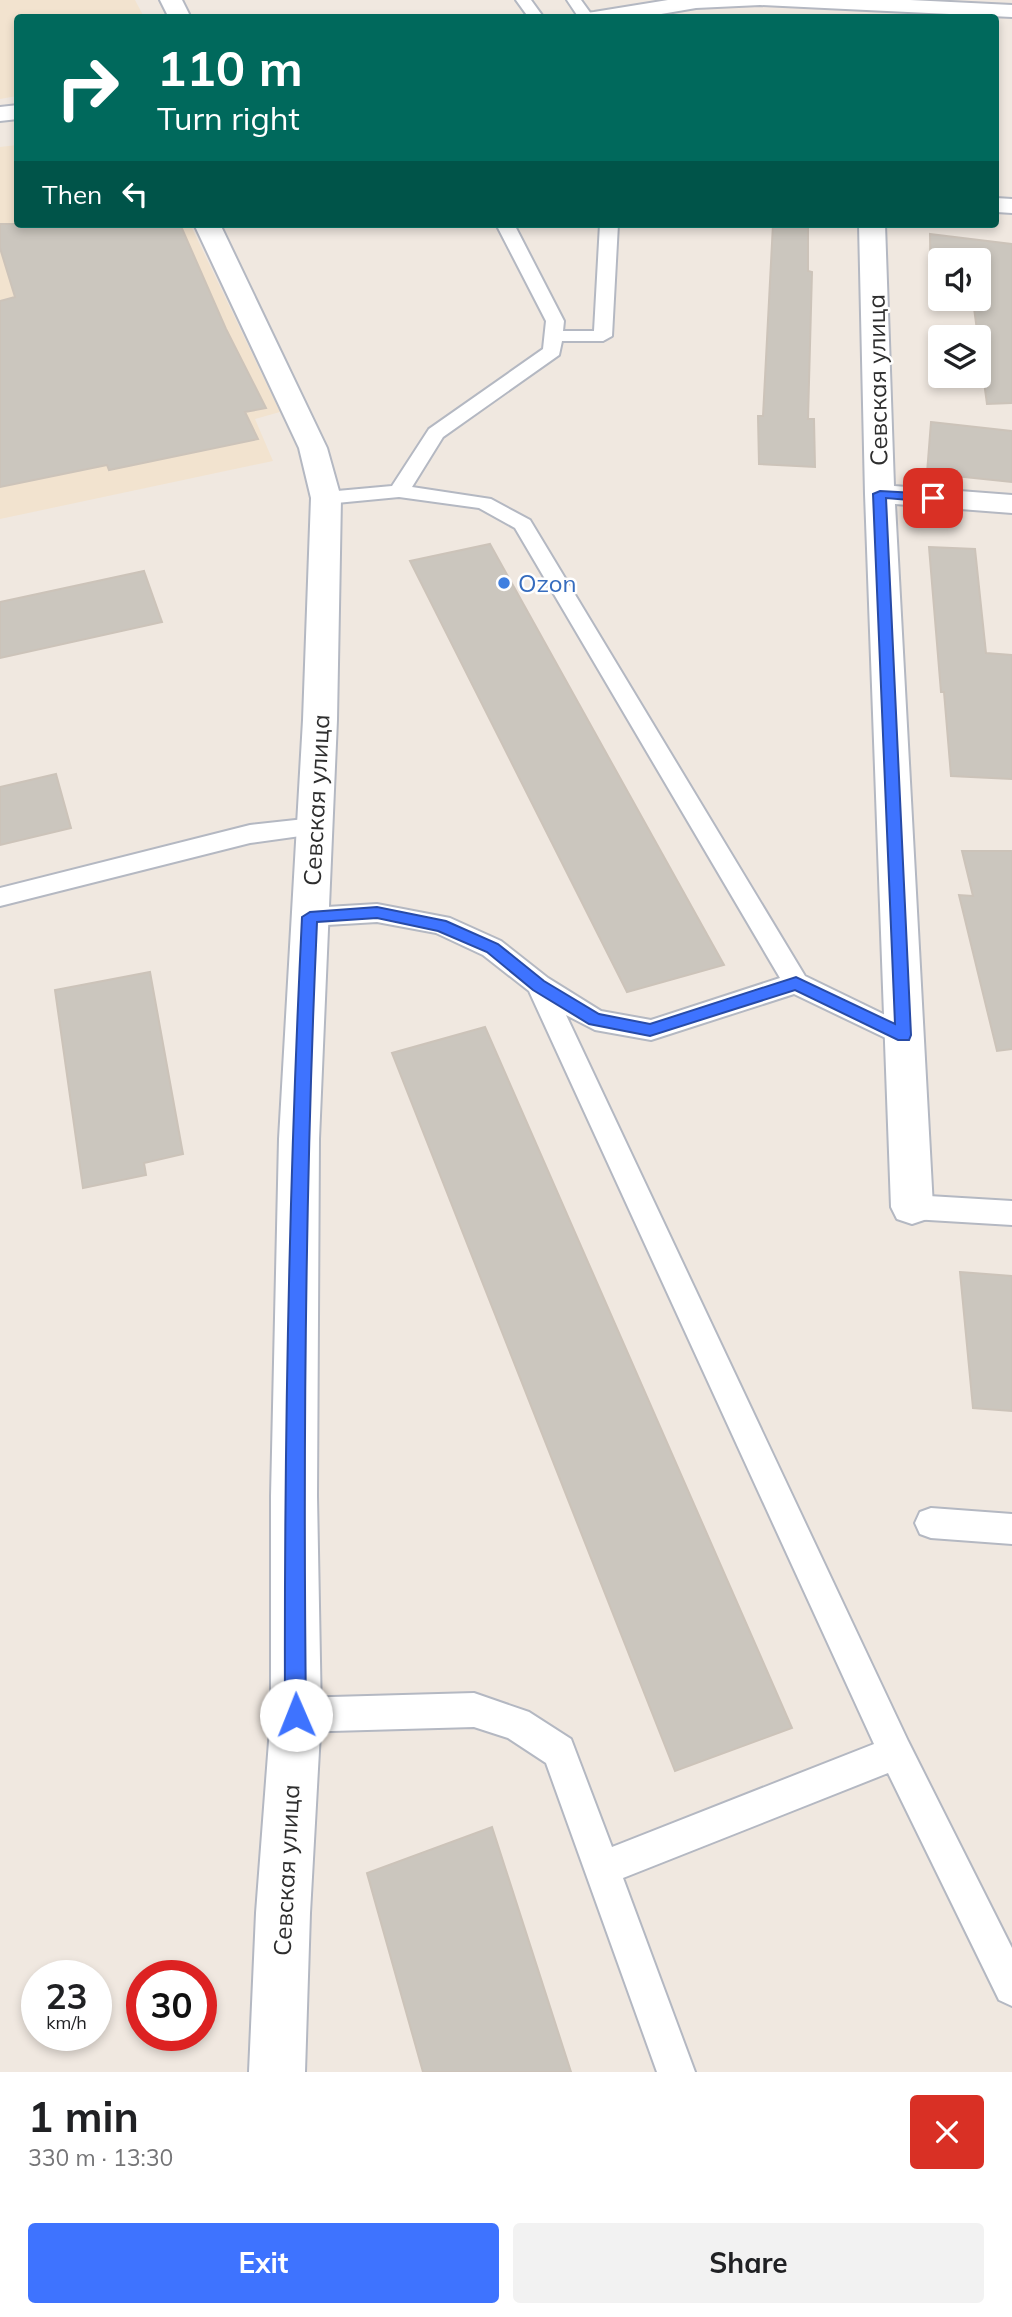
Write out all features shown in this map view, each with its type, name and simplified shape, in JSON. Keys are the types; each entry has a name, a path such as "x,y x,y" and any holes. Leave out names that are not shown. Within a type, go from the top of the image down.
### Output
{"street":[{"path":"618,14 696,1 754,0"},
{"path":"767,0 856,10 914,3 1012,12"},
{"name":"Севская улица","path":"209,228 313,447 326,498 299,1139 294,1496 296,1715 283,1913 277,2072"},
{"name":"Севская улица","path":"873,228 880,494 912,1207"},
{"path":"880,494 1012,504"}],"lane":[{"path":"523,0 534,14"},
{"path":"399,491 436,433 552,351 555,321 507,228"},
{"path":"553,336 603,336 609,228"},
{"path":"326,498 399,491 484,503 523,524 796,983 903,1035"},
{"path":"0,897 250,834 314,827"},
{"path":"310,917 377,913 441,925 492,948 539,985 595,1020 650,1030 796,983"},
{"path":"539,985 896,1753 1012,1987"},
{"path":"912,1207 1012,1213"},
{"path":"931,1523 1012,1529"},
{"path":"296,1715 474,1710 517,1724 559,1751 676,2072"},
{"path":"602,1869 896,1753"}],"shaded area":[{"path":"0,0 135,0 142,14 14,14 14,97 0,99"},
{"path":"14,145 14,228 192,228 280,412 255,419 273,461 0,519 0,147"}],"building":[{"path":"0,224 14,224 14,228 182,228 226,329 266,408 245,412 258,439 109,470 107,465 0,487 0,301 15,297 0,248"},
{"path":"773,228 808,228 808,271 812,272 808,419 814,419 815,467 759,464 758,416 763,416"},
{"path":"930,234 1012,244 1012,403 987,404 985,388 991,388 991,325 976,325 974,311 991,311 991,248 930,248"},
{"path":"931,422 1012,431 1012,482 927,473"},
{"path":"490,544 724,965 627,992 410,561"},
{"path":"929,547 975,549 986,653 1012,655 1012,779 951,776"},
{"path":"144,571 162,622 0,658 0,602"},
{"path":"56,774 71,828 0,845 0,787"},
{"path":"962,851 1012,851 1012,1049 997,1051 959,895 973,896"},
{"path":"150,972 183,1154 144,1163 146,1175 83,1188 55,990"},
{"path":"485,1027 792,1728 675,1771 392,1053"},
{"path":"960,1272 1012,1276 1012,1411 973,1408"},
{"path":"492,1827 571,2072 423,2072 367,1873"}],"place":[{"name":"Ozon","path":"504,583"}],"route":[{"path":"296,1715 294,1496 299,1139 310,917 377,913 441,925 492,948 539,985 595,1020 650,1030 796,983 903,1035 880,494 933,498"}]}
